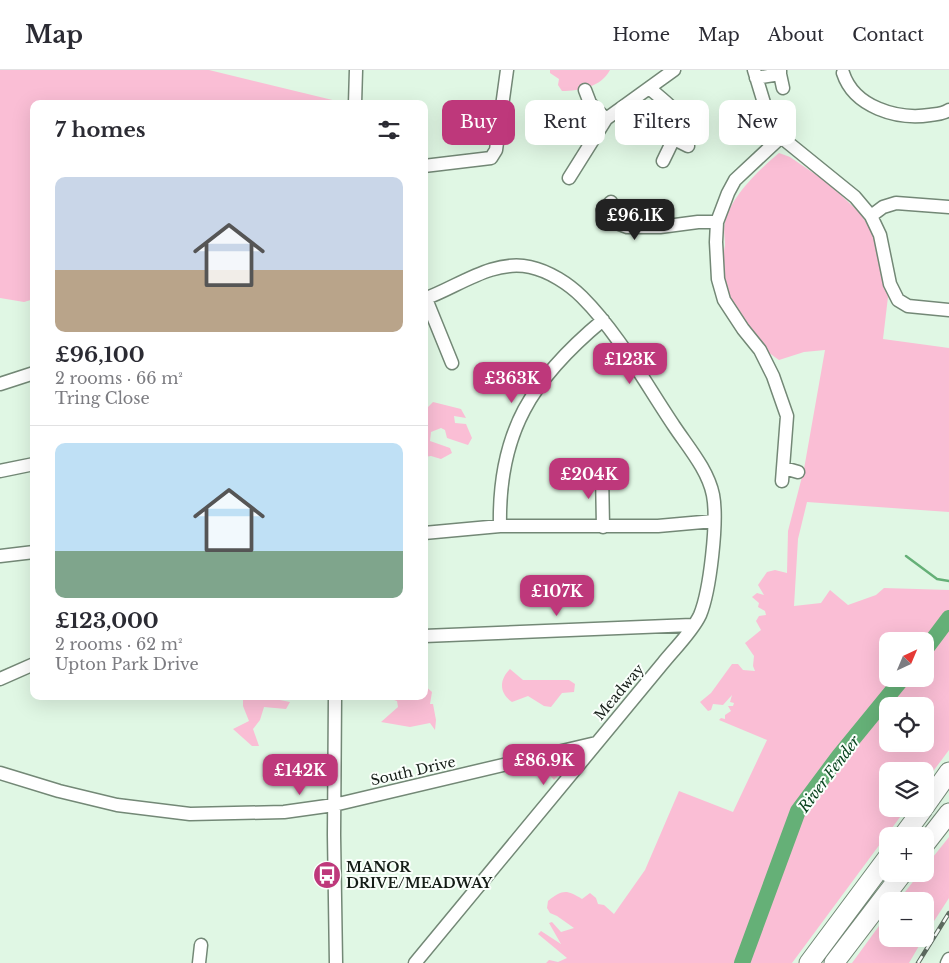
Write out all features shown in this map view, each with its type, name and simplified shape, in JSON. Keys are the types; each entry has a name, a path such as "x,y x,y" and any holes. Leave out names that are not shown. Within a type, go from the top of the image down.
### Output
{"highway":[{"path":"934,793 949,772"},
{"path":"934,795 949,776"},
{"path":"934,832 949,813"},
{"path":"809,963 879,869"},
{"path":"834,963 896,882"}],"street":[{"path":"355,100 356,70"},
{"path":"428,166 491,158 496,150 507,70"},
{"path":"570,178 582,171 606,118 649,88 660,74 674,70"},
{"path":"763,100 756,74 780,72 783,88"},
{"path":"842,72 846,84 854,94 889,113 924,116 945,113 949,110"},
{"path":"649,88 663,100"},
{"path":"585,90 590,103 606,118"},
{"path":"663,161 671,145"},
{"path":"772,145 735,180 717,222 716,259 724,300 743,330 760,350 773,376 787,416 783,475 798,472"},
{"path":"791,145 855,197 871,216 880,235 890,284 898,300 908,306 949,310"},
{"path":"871,216 883,207 896,203 949,207"},
{"path":"603,205 614,222 627,227 660,227 698,222 717,222"},
{"name":"Meadway","path":"415,963 700,615 708,577 714,522 713,494 705,476 603,320 581,295 566,284 539,270 522,266 506,266 488,270 428,298"},
{"path":"428,306 452,364"},
{"path":"500,526 502,472 514,431 538,386 548,373 571,348 603,320"},
{"path":"0,384 30,375"},
{"path":"0,471 30,465"},
{"path":"602,472 603,527"},
{"path":"428,534 500,526 658,526 714,522"},
{"path":"0,556 30,552"},
{"path":"428,636 692,625"},
{"path":"0,679 30,666"},
{"path":"335,700 336,963"},
{"name":"South Drive","path":"0,773 58,791 117,804 190,814 284,812 334,805 596,743"},
{"path":"199,963 201,944"},
{"path":"947,963 949,959"}],"shaded area":[{"path":"0,70 209,70 333,100 30,100 30,300 24,302 0,298"},
{"path":"550,70 610,70 596,84 576,90 562,91 558,85 559,79 550,73"},
{"path":"779,153 790,157 828,183 860,213 873,233 888,297 883,339 949,348 949,512 807,502 798,539 794,606 821,603 830,590 848,605 876,595 884,588 949,590 949,750 934,770 934,762 879,762 879,817 900,817 893,827 879,827 879,845 792,963 546,963 549,960 558,962 567,958 538,934 541,931 561,944 549,923 552,922 561,932 574,928 550,913 547,908 548,901 564,892 582,899 590,893 596,898 598,904 604,905 614,914 645,870 679,791 733,812 767,740 719,720 721,718 725,719 725,715 731,711 728,706 733,706 734,703 730,702 732,695 723,705 713,704 711,710 708,711 700,702 711,693 732,664 738,664 743,670 755,671 753,666 754,656 745,643 761,630 756,621 759,616 766,615 765,611 758,607 759,603 752,597 757,593 764,595 758,585 767,572 775,570 787,573 788,531 804,469 825,350 804,352 779,360 759,343 734,307 725,280 723,265 724,228 733,202 755,175"},
{"path":"433,402 461,409 466,418 454,416 455,423 466,424 472,438 468,445 447,438 445,430 441,428 431,432 430,441 450,448 452,453 441,459 428,456 428,407"},
{"path":"510,669 523,680 569,680 575,684 574,692 562,693 551,707 544,706 528,696 512,702 505,695 502,686 506,673"},
{"path":"428,688 432,692 430,704 433,704 436,720 435,730 430,723 410,727 381,722 398,707 397,701 394,700 428,700"},
{"path":"243,700 280,700 290,702 286,709 264,707 260,720 253,729 259,746 252,746 233,729 249,721 243,706"},
{"path":"576,754 579,757 574,759 554,780 548,773 532,766 537,764 537,761"},
{"path":"949,837 949,898 934,921 934,892 905,892 913,882 934,882 934,856"},
{"path":"879,926 879,947 918,947 909,963 852,963"}],"waterway":[{"path":"906,556 937,579 949,581"},
{"name":"River Fender","path":"934,638 949,618"},
{"name":"River Fender","path":"742,963 798,811 839,756 895,688"}],"railway":[{"path":"918,963 949,913"}],"place":[{"name":"MANOR DRIVE/MEADWAY","path":"327,875"}]}
